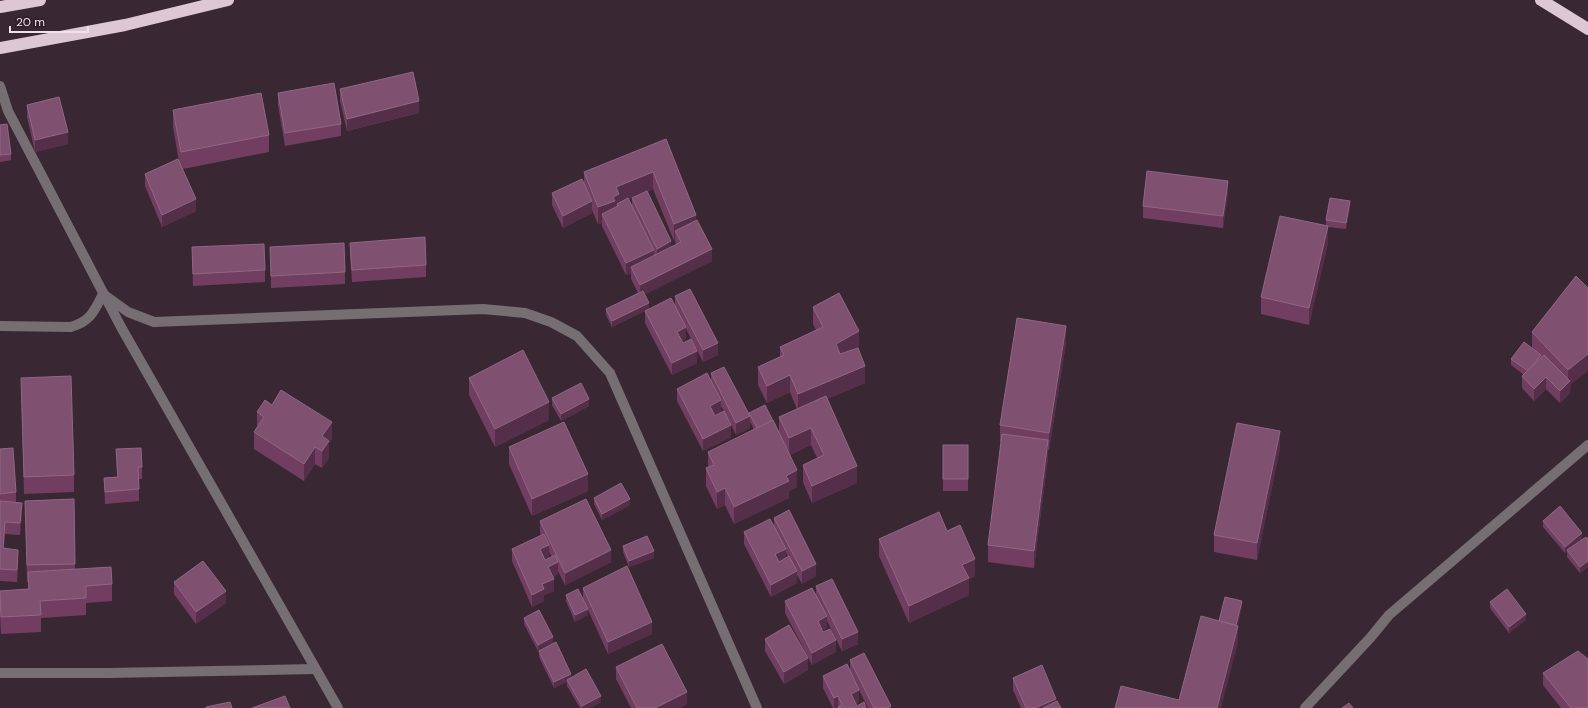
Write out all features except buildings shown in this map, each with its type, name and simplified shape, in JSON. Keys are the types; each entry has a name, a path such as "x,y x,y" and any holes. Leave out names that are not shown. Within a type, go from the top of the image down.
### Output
{"highway":[{"path":"0,7 40,0"},
{"path":"0,48 125,25 228,0"},
{"path":"1541,0 1588,29"}],"street":[{"path":"0,86 8,111 128,340 338,708"},
{"path":"0,326 71,327 82,324 93,314 104,294"},
{"path":"104,294 128,312 154,322 483,309 525,313 552,322 577,336 610,373 757,708"},
{"path":"1305,708 1371,638 1389,615 1588,445"},
{"path":"0,673 108,673 315,669"}]}
